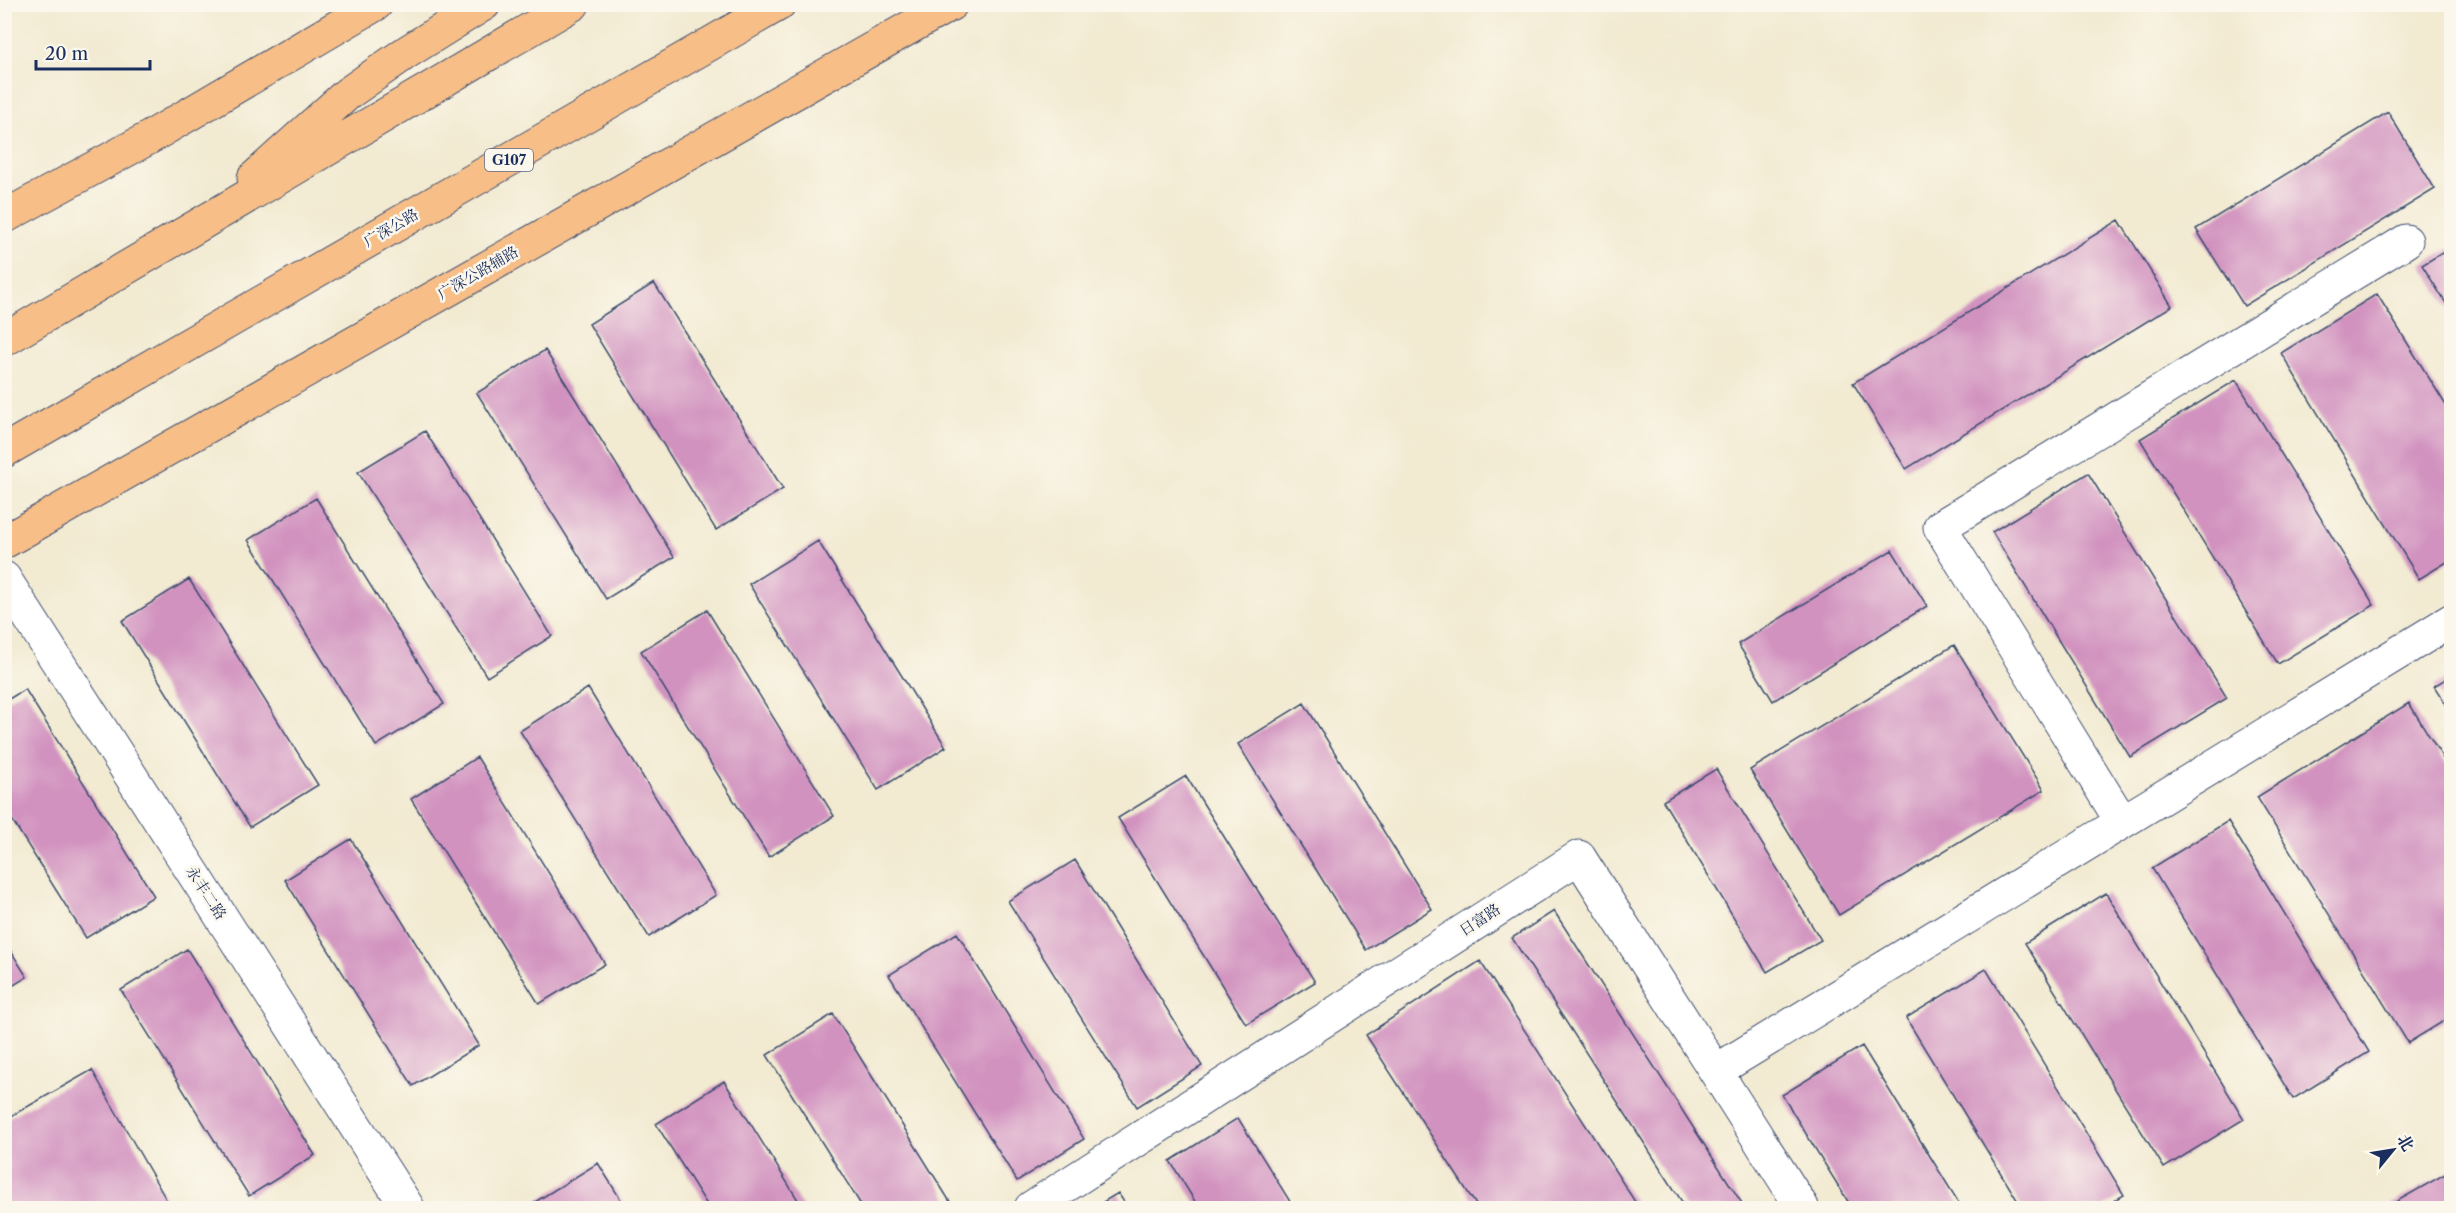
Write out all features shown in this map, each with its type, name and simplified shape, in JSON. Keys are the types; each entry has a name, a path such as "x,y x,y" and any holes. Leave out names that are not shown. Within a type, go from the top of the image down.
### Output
{"main road":[{"path":"4,217 147,139 376,4"},
{"path":"199,227 346,94 407,52 484,4"},
{"path":"4,340 199,227 573,4"},
{"name":"广深公路","path":"4,451 778,4"},
{"name":"广深公路辅路","path":"4,542 951,4"}],"street":[{"path":"2122,822 1940,527 2406,241"},
{"name":"永丰二路","path":"4,578 404,1207"},
{"path":"1716,1071 2451,620"},
{"name":"日富路","path":"1031,1209 1579,856 1802,1207"}],"building":[{"path":"2388,112 2435,189 2244,306 2196,229"},
{"path":"2119,220 2172,306 1906,469 1853,383"},
{"path":"2452,247 2452,313 2422,265"},
{"path":"654,283 783,489 716,530 589,324"},
{"path":"2377,294 2452,415 2452,559 2419,579 2281,353"},
{"path":"545,350 674,557 606,599 477,393"},
{"path":"2236,380 2374,605 2278,664 2140,439"},
{"path":"425,431 552,636 487,677 358,472"},
{"path":"2088,473 2227,698 2130,757 1992,532"},
{"path":"316,498 444,704 376,746 248,540"},
{"path":"818,541 946,747 878,790 749,584"},
{"path":"1892,550 1927,606 1773,701 1738,644"},
{"path":"189,579 318,785 250,827 122,621"},
{"path":"707,610 834,816 769,857 641,651"},
{"path":"1954,645 2044,790 1839,915 1750,770"},
{"path":"2452,675 2452,714 2434,686"},
{"path":"588,688 716,895 649,937 520,731"},
{"path":"25,689 154,896 86,938 4,807 4,702"},
{"path":"1304,703 1432,909 1366,950 1238,744"},
{"path":"2409,703 2452,773 2452,1016 2408,1043 2257,797"},
{"path":"477,757 605,964 539,1004 411,799"},
{"path":"1716,769 1821,940 1767,972 1663,801"},
{"path":"1186,776 1315,982 1246,1024 1118,818"},
{"path":"2228,821 2369,1052 2293,1099 2152,868"},
{"path":"351,839 479,1045 413,1086 285,880"},
{"path":"1075,860 1202,1066 1137,1107 1008,901"},
{"path":"2106,893 2244,1119 2164,1168 2025,943"},
{"path":"1554,911 1745,1208 1686,1208 1512,938"},
{"path":"957,933 1084,1139 1017,1181 889,975"},
{"path":"4,940 27,977 4,991"},
{"path":"187,949 315,1155 249,1196 121,990"},
{"path":"1480,961 1639,1208 1478,1208 1366,1035"},
{"path":"1986,969 2124,1195 2102,1208 2022,1208 1906,1018"},
{"path":"833,1014 954,1208 863,1208 767,1055"},
{"path":"1862,1046 1962,1208 1852,1208 1782,1095"},
{"path":"92,1070 171,1208 4,1208 4,1120"},
{"path":"724,1081 803,1208 709,1208 656,1124"},
{"path":"1238,1118 1294,1208 1199,1208 1170,1161"},
{"path":"598,1163 626,1208 532,1208 530,1205"},
{"path":"2452,1170 2452,1208 2385,1208"},
{"path":"1118,1193 1128,1208 1093,1208"}]}
